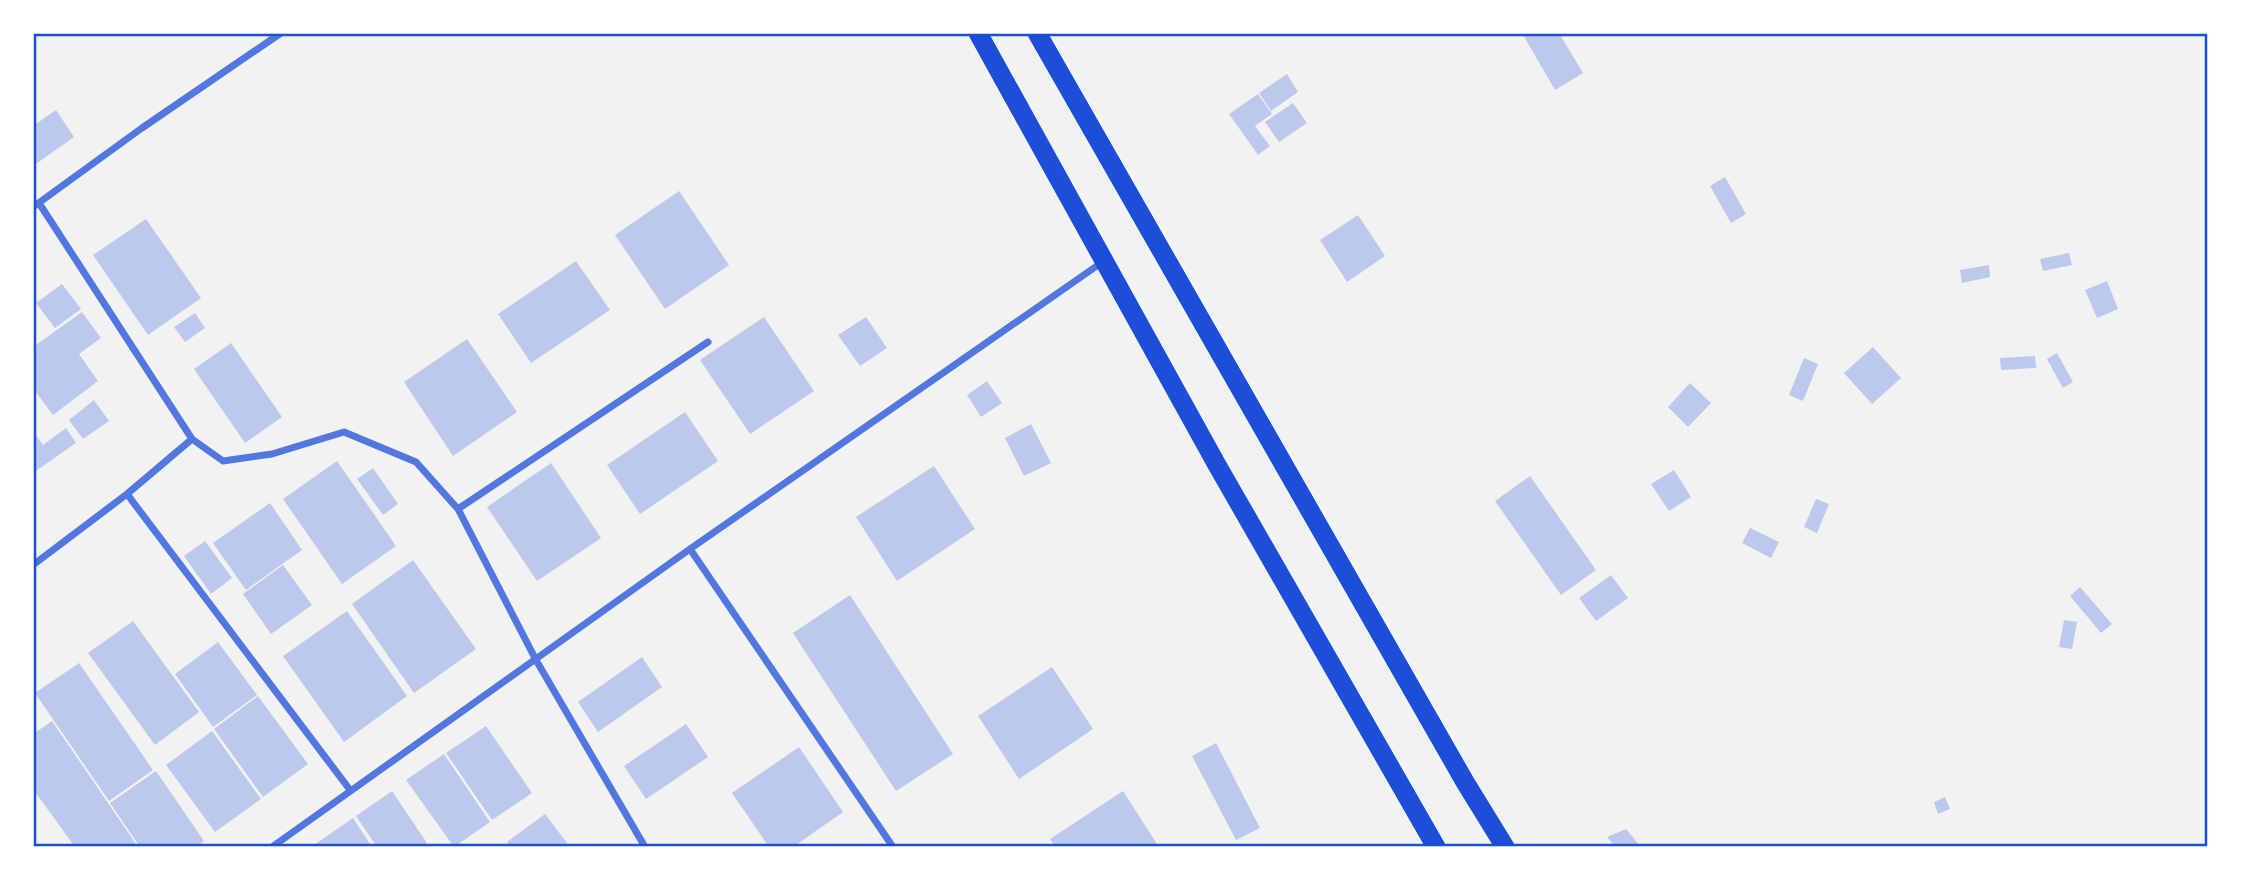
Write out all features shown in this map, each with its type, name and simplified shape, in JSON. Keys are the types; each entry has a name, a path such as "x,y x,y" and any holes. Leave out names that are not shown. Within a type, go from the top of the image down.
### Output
{"highway":[{"path":"978,33 1237,501 1436,847"},
{"path":"1037,33 1458,770 1506,847"}],"street":[{"path":"281,33 142,128 36,205 192,439 223,461 272,454 344,432 416,462 458,509 536,660 643,846"},
{"path":"272,847 690,549 1104,261"},
{"path":"458,509 708,342"},
{"path":"33,565 127,494 192,439"},
{"path":"127,494 350,790"},
{"path":"690,549 893,847"},
{"path":"284,838 290,847"}],"building":[{"path":"1522,33 1559,33 1583,73 1555,90"},
{"path":"1287,74 1298,92 1271,111 1259,93"},
{"path":"1258,94 1272,114 1255,126 1270,146 1258,155 1229,114"},
{"path":"1293,103 1307,123 1279,142 1265,122"},
{"path":"56,110 74,137 33,166 33,126"},
{"path":"1725,177 1746,214 1731,223 1710,186"},
{"path":"679,191 729,265 665,309 615,235"},
{"path":"1358,215 1385,256 1347,282 1320,240"},
{"path":"146,219 201,298 148,335 93,255"},
{"path":"2069,253 2072,265 2043,271 2040,259"},
{"path":"576,261 610,310 531,363 498,314"},
{"path":"1989,265 1990,277 1962,283 1960,270"},
{"path":"2107,281 2118,309 2097,318 2085,290"},
{"path":"62,284 81,309 55,328 36,303"},
{"path":"82,312 101,338 79,354 98,381 53,415 33,388 33,347"},
{"path":"195,313 205,328 185,342 174,327"},
{"path":"764,317 814,391 750,434 700,360"},
{"path":"866,317 887,348 860,366 838,335"},
{"path":"467,339 517,412 453,456 404,382"},
{"path":"231,343 282,417 245,443 194,369"},
{"path":"1873,347 1901,378 1872,404 1844,373"},
{"path":"2057,353 2073,382 2063,388 2047,359"},
{"path":"2035,356 2036,368 2001,370 2000,358"},
{"path":"1804,358 1818,364 1803,401 1789,395"},
{"path":"987,381 1002,403 981,417 967,395"},
{"path":"1690,383 1711,403 1688,427 1668,407"},
{"path":"94,400 109,421 83,439 69,420"},
{"path":"685,412 718,461 640,514 607,465"},
{"path":"1031,424 1051,463 1024,476 1005,438"},
{"path":"66,428 76,443 33,473 33,431 43,445"},
{"path":"337,461 396,546 342,584 283,499"},
{"path":"551,463 601,538 537,581 487,507"},
{"path":"934,466 975,529 897,581 856,517"},
{"path":"373,468 398,504 383,515 357,479"},
{"path":"1674,470 1691,497 1669,511 1651,484"},
{"path":"1530,476 1596,570 1561,595 1495,501"},
{"path":"1816,499 1829,504 1817,533 1804,527"},
{"path":"270,503 302,550 246,590 213,543"},
{"path":"1750,528 1779,542 1771,558 1742,543"},
{"path":"205,541 232,578 211,594 184,556"},
{"path":"413,560 476,649 414,693 352,604"},
{"path":"283,565 312,605 271,634 243,594"},
{"path":"1611,575 1628,598 1596,621 1579,598"},
{"path":"2080,587 2112,624 2101,633 2070,596"},
{"path":"850,595 953,754 896,791 793,633"},
{"path":"347,611 407,696 344,742 283,656"},
{"path":"2064,620 2077,622 2072,649 2059,647"},
{"path":"133,621 199,712 155,745 88,653"},
{"path":"218,642 257,695 213,727 175,674"},
{"path":"642,657 662,687 598,732 578,702"},
{"path":"79,663 153,770 109,801 35,693"},
{"path":"1052,667 1093,729 1019,779 978,716"},
{"path":"258,696 308,764 263,797 214,729"},
{"path":"52,721 138,847 75,847 33,789 33,734"},
{"path":"686,724 708,757 646,799 624,766"},
{"path":"486,726 532,793 492,820 446,753"},
{"path":"212,731 261,799 215,832 166,765"},
{"path":"1216,743 1260,828 1236,840 1192,756"},
{"path":"799,747 843,812 793,847 769,847 732,793"},
{"path":"444,754 490,822 454,847 406,780"},
{"path":"156,771 204,841 196,847 140,847 110,803"},
{"path":"392,791 427,843 421,847 377,847 356,816"},
{"path":"1123,791 1159,847 1055,847 1050,839"},
{"path":"1945,797 1950,809 1938,814 1934,802"},
{"path":"545,814 570,847 511,847 507,842"},
{"path":"353,818 372,847 314,845"},
{"path":"1626,829 1641,847 1615,847 1607,837"}]}
